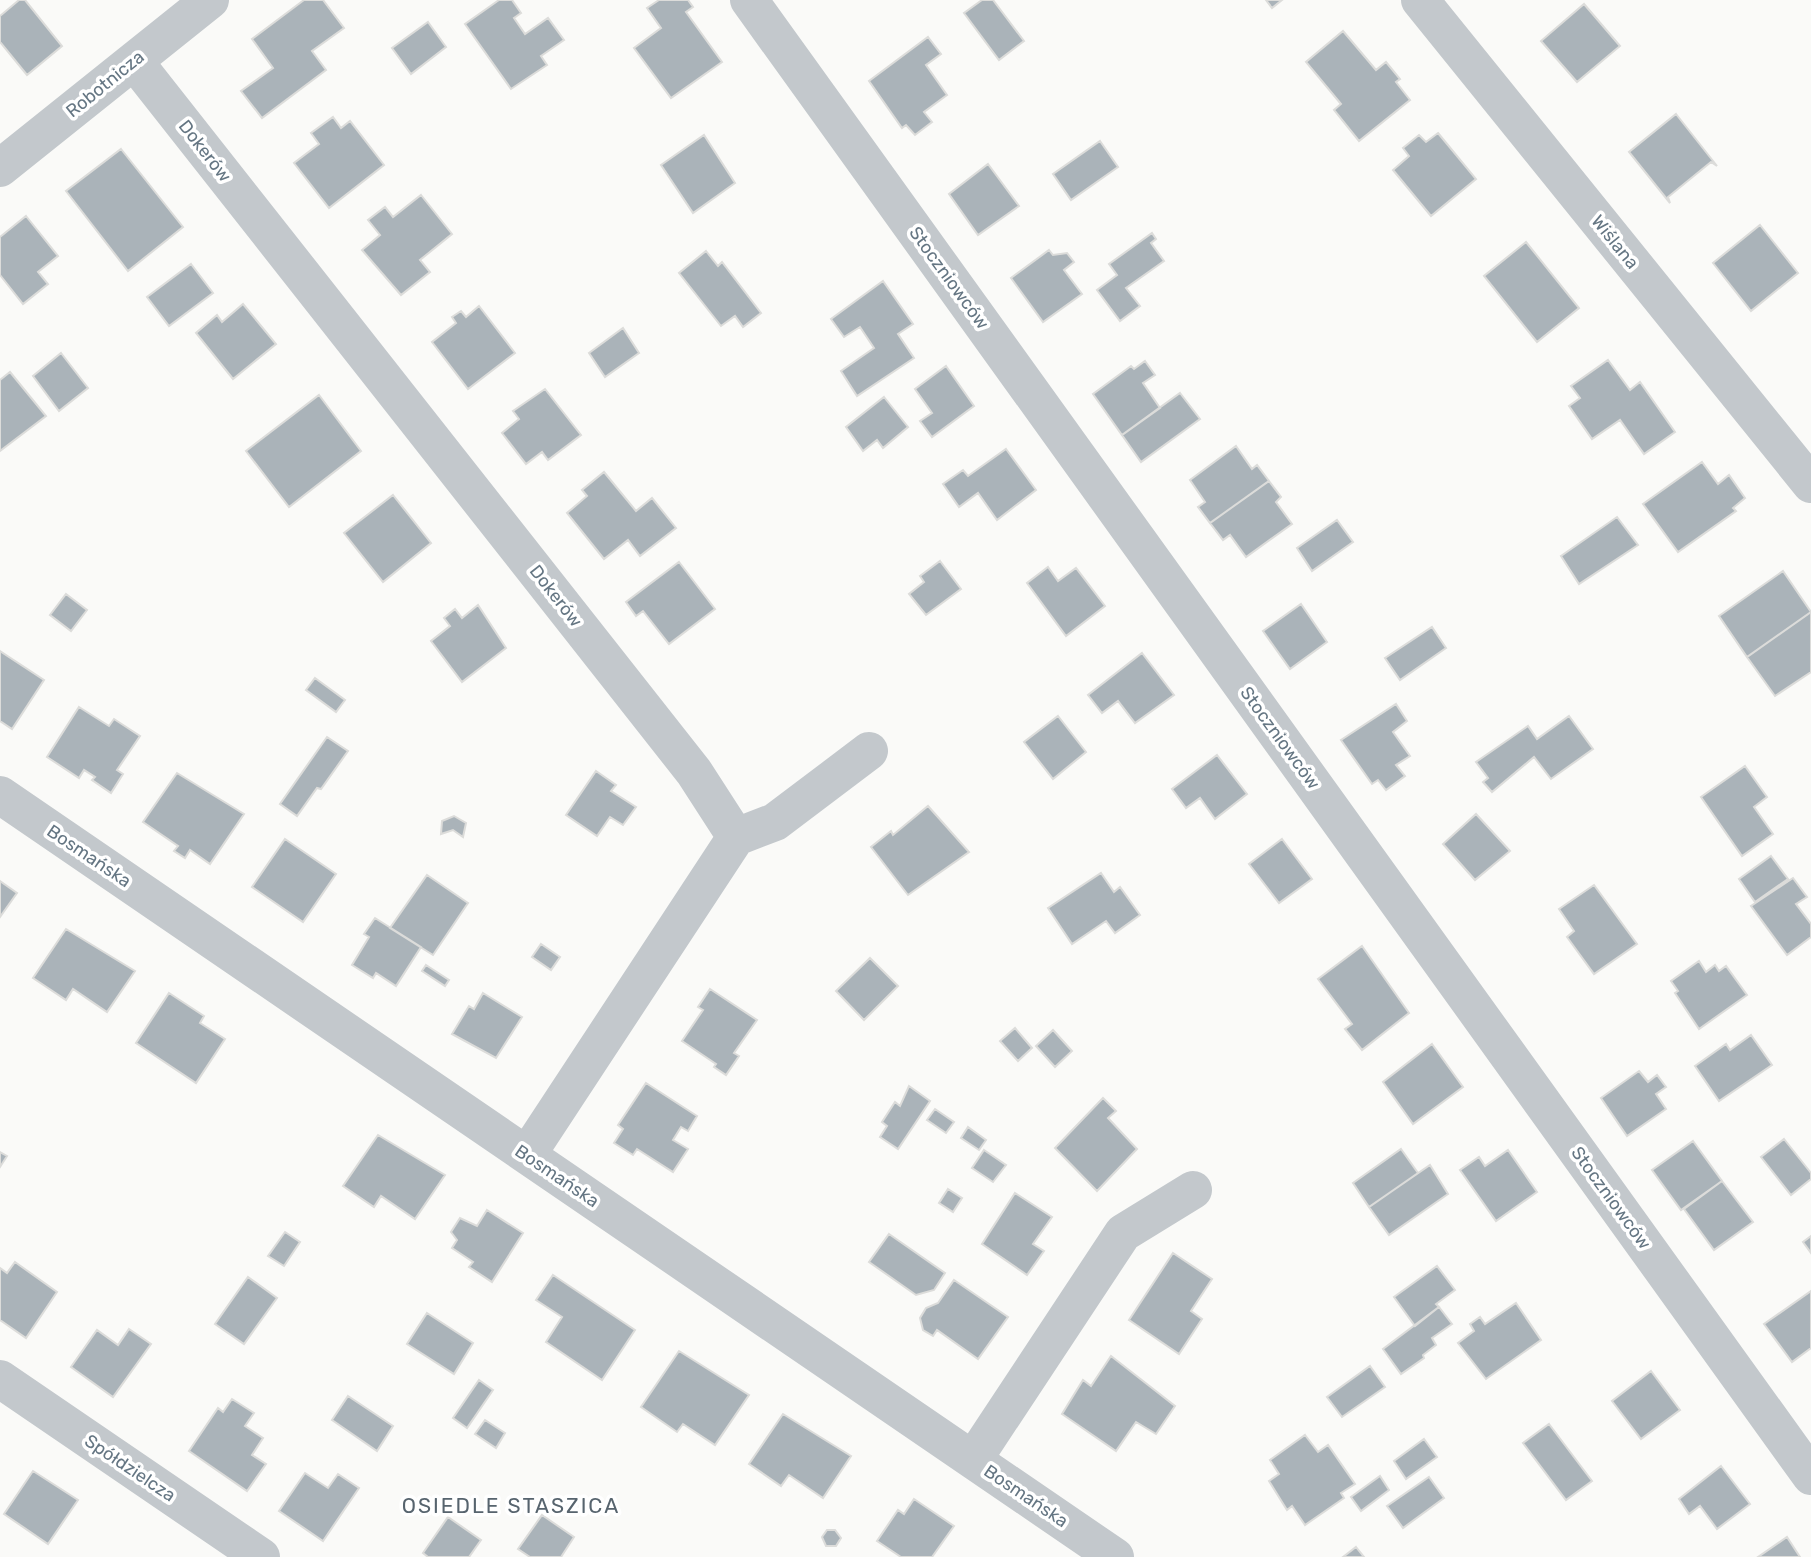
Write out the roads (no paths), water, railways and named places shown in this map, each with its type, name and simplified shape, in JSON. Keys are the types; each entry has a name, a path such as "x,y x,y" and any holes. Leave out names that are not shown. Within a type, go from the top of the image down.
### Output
{"street":[{"name":"Robotnicza","path":"0,168 210,0"},
{"name":"Stoczniowców","path":"749,0 1811,1476"},
{"name":"Wiślana","path":"1420,0 1811,484"},
{"name":"Dokerów","path":"134,61 694,772 736,837"},
{"path":"527,1155 736,837 775,822 869,751"},
{"name":"Bosmańska","path":"0,796 1115,1557"},
{"path":"973,1460 1123,1233 1193,1189"},
{"name":"Spółdzielcza","path":"0,1379 261,1557"}],"district":[{"name":"OSIEDLE STASZICA","path":"511,1506"}]}
